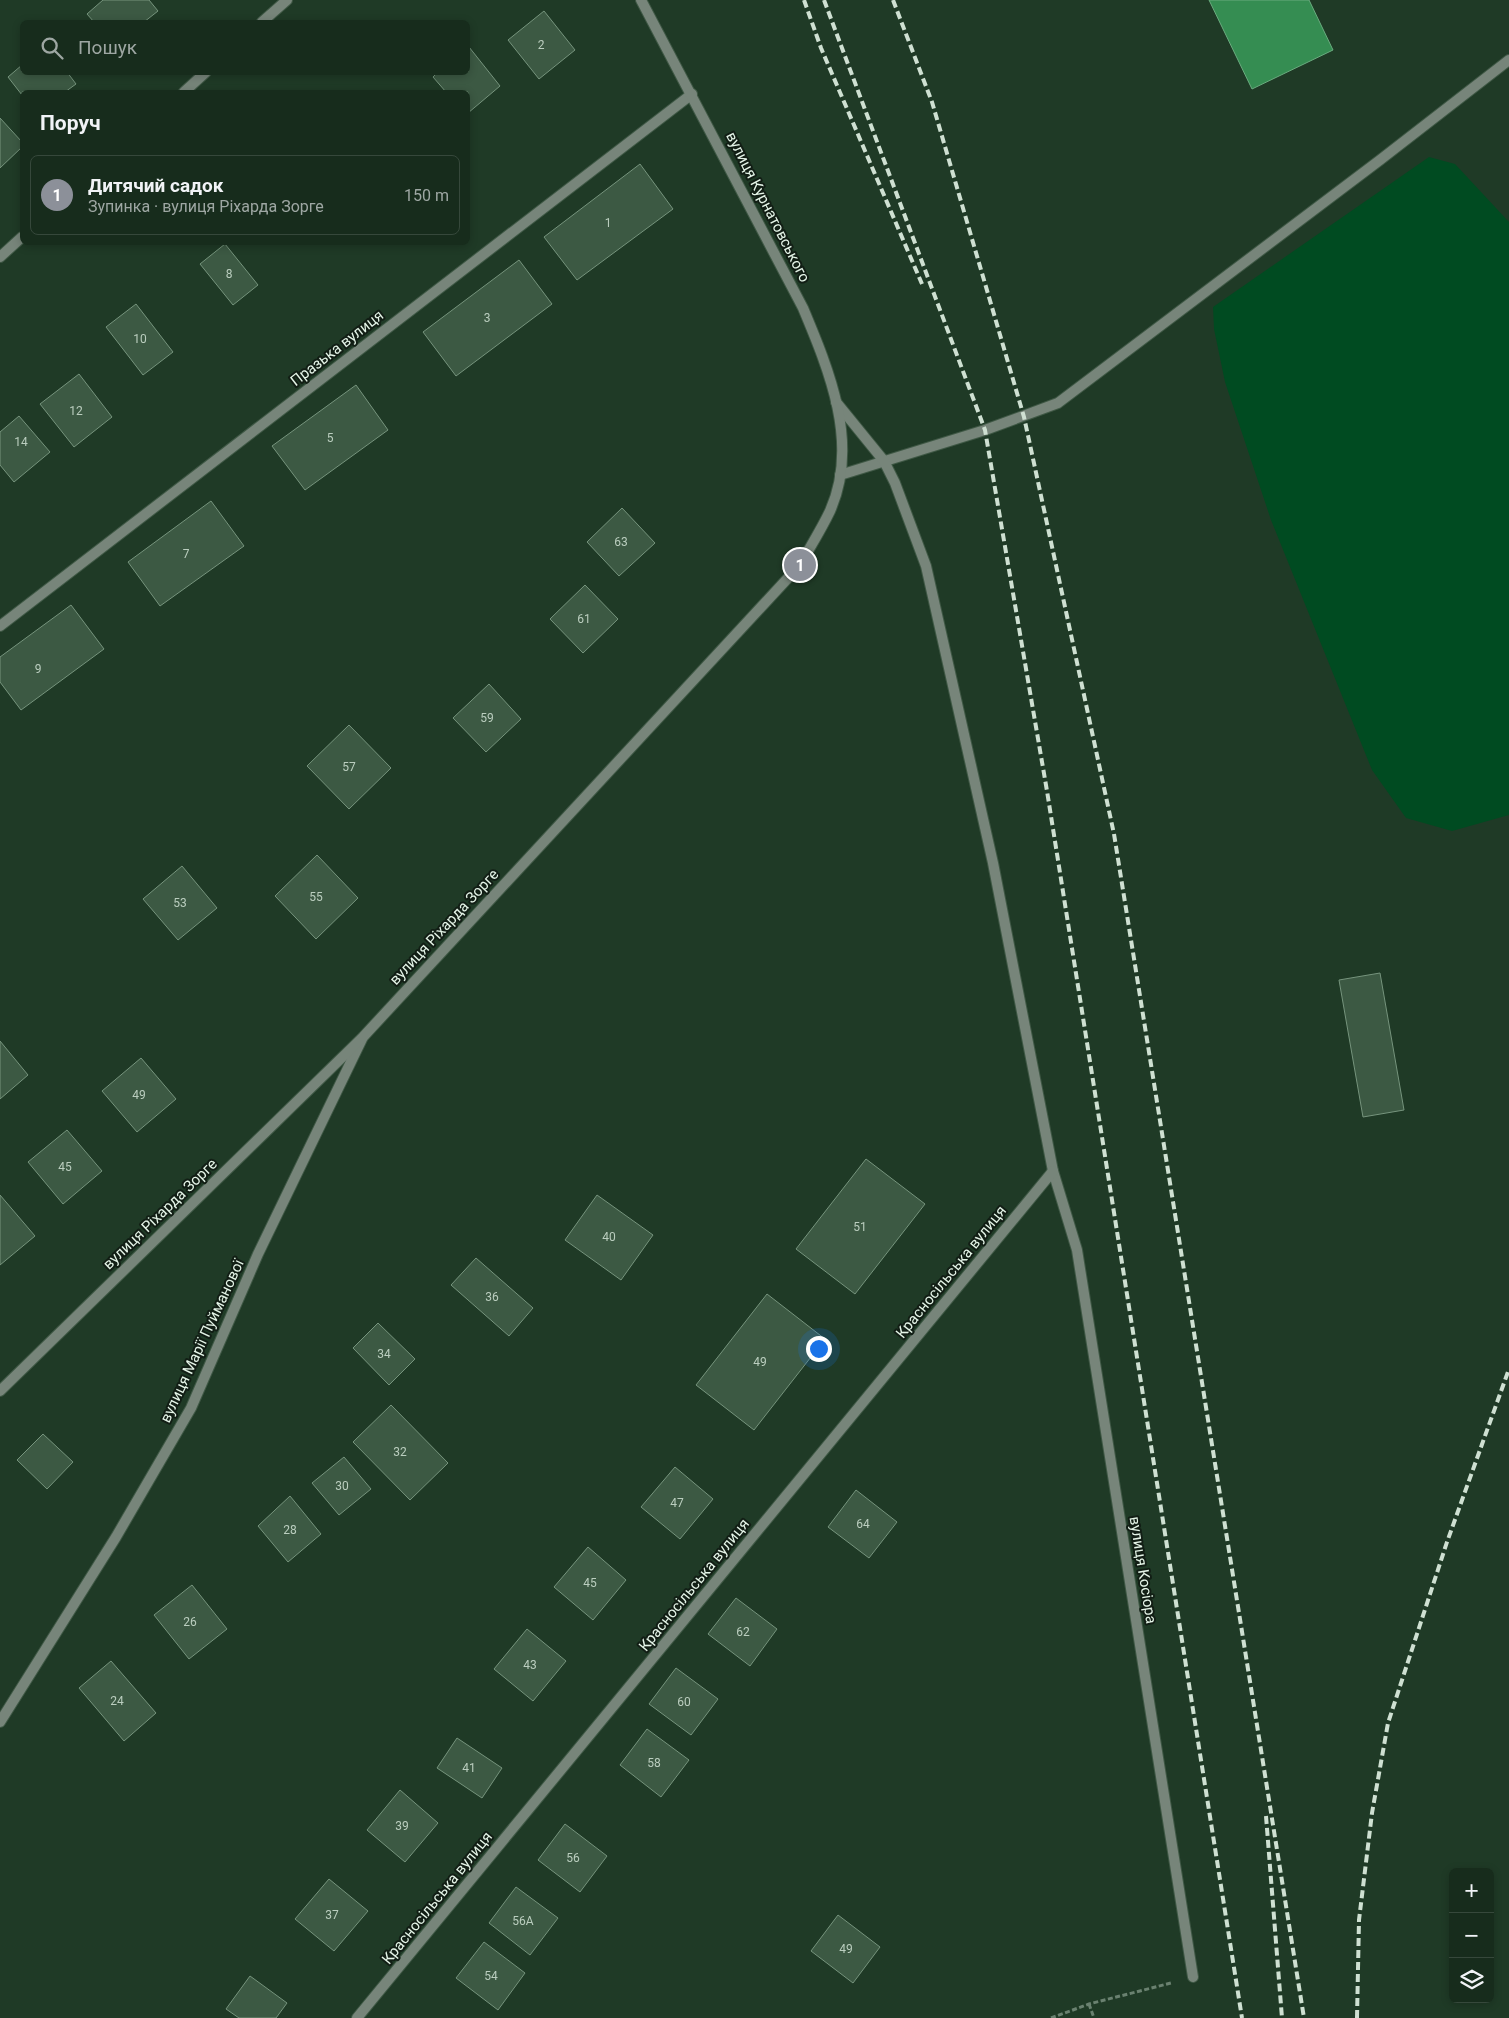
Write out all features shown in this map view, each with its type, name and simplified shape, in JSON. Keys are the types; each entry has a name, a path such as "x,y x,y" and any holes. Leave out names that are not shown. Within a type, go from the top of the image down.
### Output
{"street":[{"path":"264,20 287,0"},
{"name":"вулиця Курнатовського","path":"641,0 803,308 824,357 843,438"},
{"path":"840,475 985,430 1058,403 1380,160 1509,60"},
{"path":"186,90 203,75"},
{"name":"Празька вулиця","path":"0,626 692,94"},
{"path":"0,257 20,239"},
{"name":"вулиця Косіора","path":"836,402 884,461 895,483 926,566 994,863 1053,1171 1077,1250 1193,1977"},
{"name":"вулиця Ріхарда Зорге","path":"0,1391 363,1037 800,565 830,510 840,475 843,438"},
{"name":"вулиця Марії Пуйманової","path":"0,1722 116,1537 191,1408 258,1254 363,1037"},
{"name":"Красносільська вулиця","path":"357,2018 1053,1171"}],"path":[{"path":"1051,2018 1089,2004 1193,1977"},
{"path":"1089,2004 1094,2018"}],"shaded area":[{"path":"1209,0 1309,0 1333,50 1252,89"},
{"path":"1429,157 1455,164 1509,222 1509,815 1452,831 1406,818 1372,770 1271,520 1225,382 1214,329 1213,307"}],"building":[{"path":"103,0 149,0 158,11 147,20 92,20 87,14"},
{"path":"544,11 575,50 539,79 508,40"},
{"path":"470,48 500,86 470,111 470,90 444,90 433,77 435,75 470,75"},
{"path":"20,67 20,75 69,75 76,84 68,90 20,90 20,92 8,77"},
{"path":"0,118 20,140 20,149 0,168"},
{"path":"640,164 673,209 577,280 544,237"},
{"path":"226,245 258,285 233,305 200,264"},
{"path":"519,260 552,304 456,376 423,332"},
{"path":"136,304 173,352 143,375 106,327"},
{"path":"79,374 112,417 74,447 40,404"},
{"path":"356,385 388,430 305,490 272,446"},
{"path":"19,416 50,452 14,482 0,465 0,432"},
{"path":"211,501 244,546 160,606 128,562"},
{"path":"622,508 655,543 619,576 587,542"},
{"path":"585,585 618,619 583,653 550,619"},
{"path":"71,605 104,649 21,710 0,682 0,657"},
{"path":"489,684 521,719 486,752 453,718"},
{"path":"349,725 391,768 349,809 307,766"},
{"path":"317,855 358,898 316,939 275,896"},
{"path":"182,866 217,908 178,940 143,899"},
{"path":"1380,973 1404,1110 1363,1117 1339,980"},
{"path":"0,1041 28,1075 0,1099"},
{"path":"141,1058 176,1099 137,1132 102,1091"},
{"path":"67,1130 102,1171 63,1204 28,1162"},
{"path":"866,1159 925,1204 855,1294 796,1249"},
{"path":"0,1195 35,1236 0,1265"},
{"path":"597,1195 653,1235 621,1280 565,1240"},
{"path":"476,1258 533,1308 509,1336 451,1285"},
{"path":"767,1294 825,1339 754,1430 696,1385"},
{"path":"378,1323 415,1359 389,1385 353,1348"},
{"path":"391,1405 448,1463 410,1500 353,1442"},
{"path":"43,1434 73,1462 47,1489 17,1460"},
{"path":"344,1457 371,1489 339,1515 312,1483"},
{"path":"675,1467 713,1499 680,1539 641,1507"},
{"path":"856,1490 897,1522 869,1558 828,1527"},
{"path":"290,1496 321,1534 288,1562 258,1526"},
{"path":"588,1547 626,1580 593,1620 554,1587"},
{"path":"192,1585 227,1629 189,1659 154,1615"},
{"path":"736,1598 777,1629 750,1666 708,1634"},
{"path":"527,1629 566,1661 533,1701 494,1669"},
{"path":"111,1661 156,1713 124,1741 79,1688"},
{"path":"676,1668 718,1699 691,1735 649,1704"},
{"path":"647,1729 689,1760 661,1797 620,1765"},
{"path":"457,1738 502,1768 482,1798 437,1768"},
{"path":"400,1790 438,1823 405,1862 367,1830"},
{"path":"565,1824 607,1856 580,1892 538,1860"},
{"path":"329,1879 368,1911 334,1951 295,1919"},
{"path":"516,1887 558,1918 530,1955 489,1923"},
{"path":"838,1915 880,1947 853,1983 811,1951"},
{"path":"484,1942 525,1973 498,2010 456,1978"},
{"path":"250,1976 287,2003 276,2018 239,2018 226,2009"}],"railway":[{"path":"804,0 821,48 922,284"},
{"path":"824,0 985,430 1047,791 1242,2018"},
{"path":"893,0 932,102 1024,417 1114,834 1304,2018"},
{"path":"1357,2018 1359,1920 1372,1813 1388,1723 1447,1542 1509,1369"},
{"path":"1266,1816 1282,2018"}],"place":[{"name":"Дитячий садок","path":"800,565"}]}
